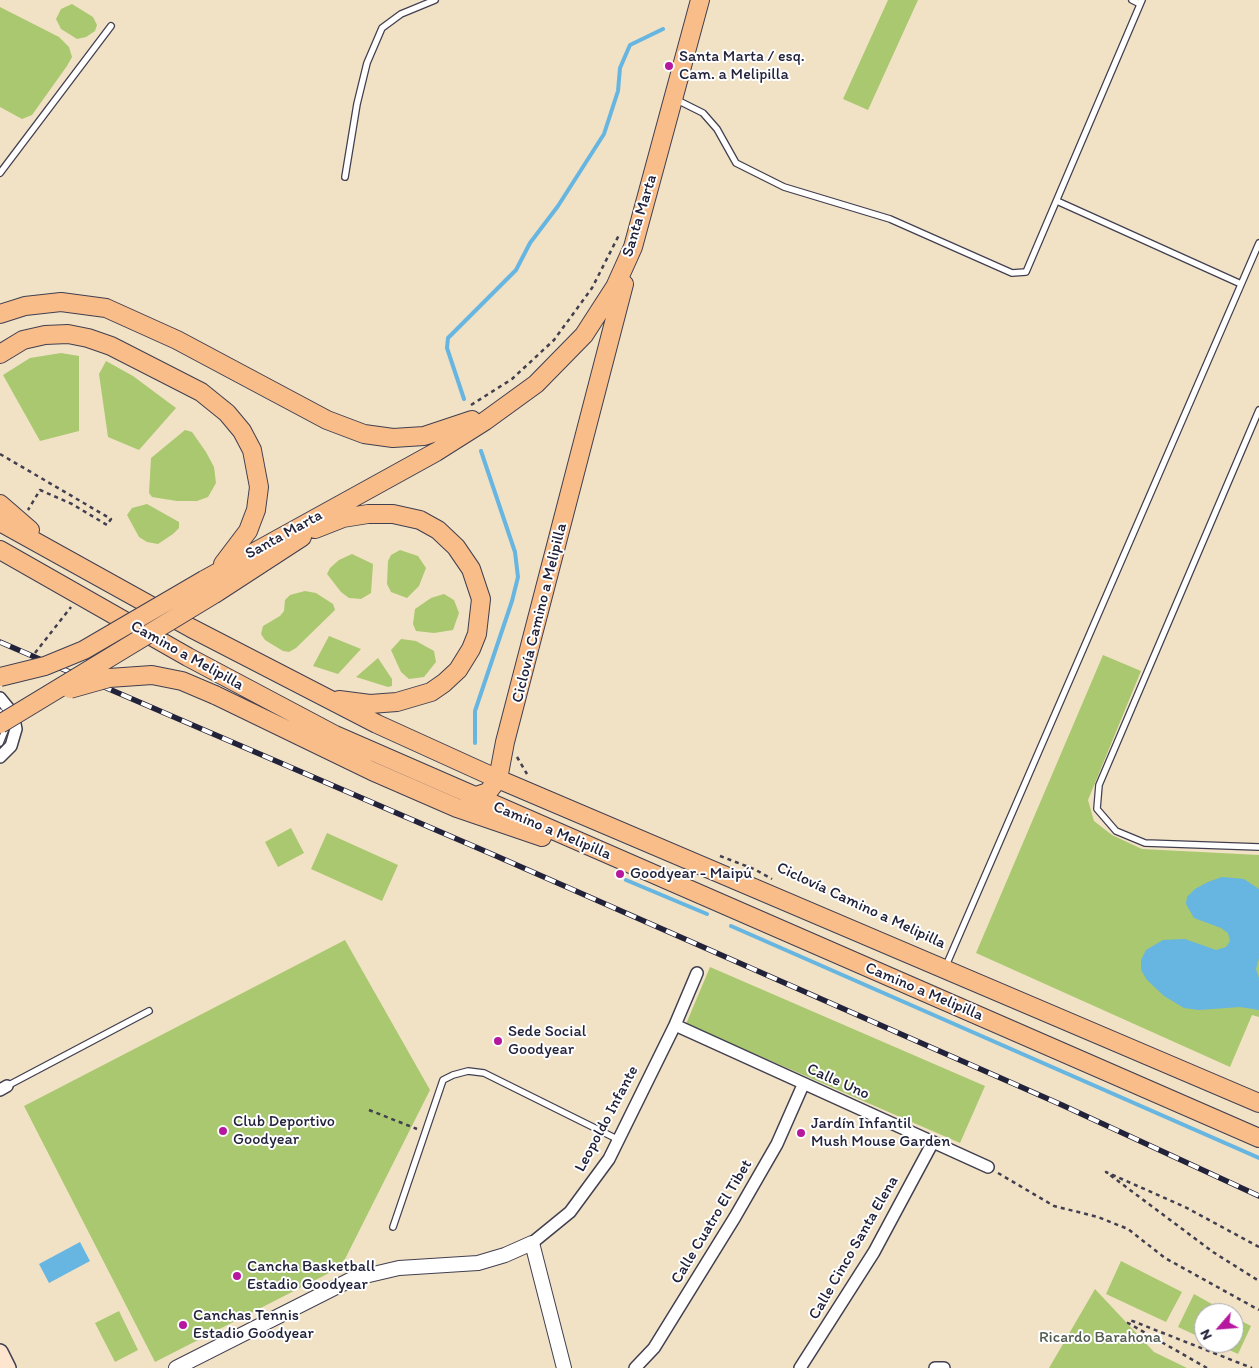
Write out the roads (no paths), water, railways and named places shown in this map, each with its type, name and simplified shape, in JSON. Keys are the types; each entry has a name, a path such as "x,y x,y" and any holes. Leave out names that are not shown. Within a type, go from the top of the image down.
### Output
{"main road":[{"name":"Santa Marta","path":"210,586 364,491 443,448 516,399 557,365 584,335 606,302 635,240 698,1"},
{"path":"473,797 488,792 498,779 507,733 635,240"},
{"path":"0,314 25,306 61,302 106,308 176,340 327,420 364,434 408,438 437,433 468,422 516,399"},
{"path":"0,354 23,340 45,335 68,334 88,338 111,346 201,392 227,413 242,431 252,450 258,476 259,499 253,521 242,541 225,562 210,586 0,724"},
{"name":"Santa Marta","path":"210,586 315,529 364,491"},
{"path":"0,504 58,555"},
{"path":"314,694 342,701 370,704 397,702 431,692 451,677 465,660 478,634 481,609 477,584 463,555 444,534 429,525 406,516 382,513 343,518 315,529"},
{"name":"Camino a Melipilla","path":"0,522 314,694 498,779 1259,1104"},
{"name":"Camino a Melipilla","path":"0,550 299,717 587,847 1259,1138"},
{"path":"4,566 49,578"},
{"path":"0,677 45,666 84,650 210,586"},
{"path":"32,704 92,682 138,675 172,678 215,695 329,751 457,808 552,840 587,847"},
{"path":"0,1352 8,1368"}],"street":[{"path":"0,698 13,714 16,728 11,746 0,757"},
{"name":"Leopoldo Infante","path":"176,1368 352,1279 399,1268 478,1263 505,1255 532,1243 558,1224 581,1200 619,1140 675,1025 697,973"},
{"name":"Calle Uno","path":"675,1025 803,1085 988,1167"},
{"name":"Calle Cuatro El Tibet","path":"635,1368 654,1348 735,1217 777,1144 803,1085"},
{"name":"Calle Cinco Santa Elena","path":"800,1368 874,1252 933,1142"},
{"path":"532,1243 564,1368"},
{"path":"934,1368 944,1368"}],"lane":[{"path":"345,177 357,104 367,63 382,28 401,14 435,0"},
{"path":"673,98 703,113 717,129 736,163 784,187 890,219 1012,273 1026,272 1141,2 1132,0"},
{"path":"0,173 111,26"},
{"path":"1057,201 1241,284"},
{"path":"944,970 1259,243"},
{"path":"1259,410 1099,785 1097,809 1116,831 1145,843 1259,847"},
{"path":"0,712 6,728 0,743"},
{"path":"4,1088 149,1011"},
{"path":"393,1227 443,1080 468,1071 484,1073 619,1140"}],"water":[{"path":"1222,877 1244,879 1259,889 1259,958 1256,969 1259,978 1259,1010 1240,1007 1199,1010 1184,1008 1164,996 1147,980 1141,970 1141,960 1146,950 1163,940 1185,939 1216,950 1226,947 1230,941 1228,933 1221,928 1194,918 1186,904 1187,897 1195,889"},
{"path":"80,1242 90,1261 49,1283 39,1264"}],"waterway":[{"path":"464,399 447,348 448,338 516,270 530,243 558,206 604,134 618,91 620,68 630,45 663,29"},
{"path":"475,743 475,711 512,601 518,577 515,552 481,451"},
{"path":"626,880 707,914"},
{"path":"731,926 1259,1158"}],"railway":[{"path":"0,642 494,855 1062,1105 1259,1196"}],"place":[{"name":"Santa Marta / esq. Cam. a Melipilla","path":"669,66"},
{"name":"Goodyear - Maipú","path":"620,874"},
{"name":"Sede Social Goodyear","path":"498,1041"},
{"name":"Club Deportivo Goodyear","path":"223,1131"},
{"name":"Jardín Infantil Mush Mouse Garden","path":"801,1133"},
{"name":"Cancha Basketball Estadio Goodyear","path":"237,1276"},
{"name":"Canchas Tennis Estadio Goodyear","path":"183,1325"}],"park label":[{"name":"Ricardo Barahona","path":"1100,1338"}]}
